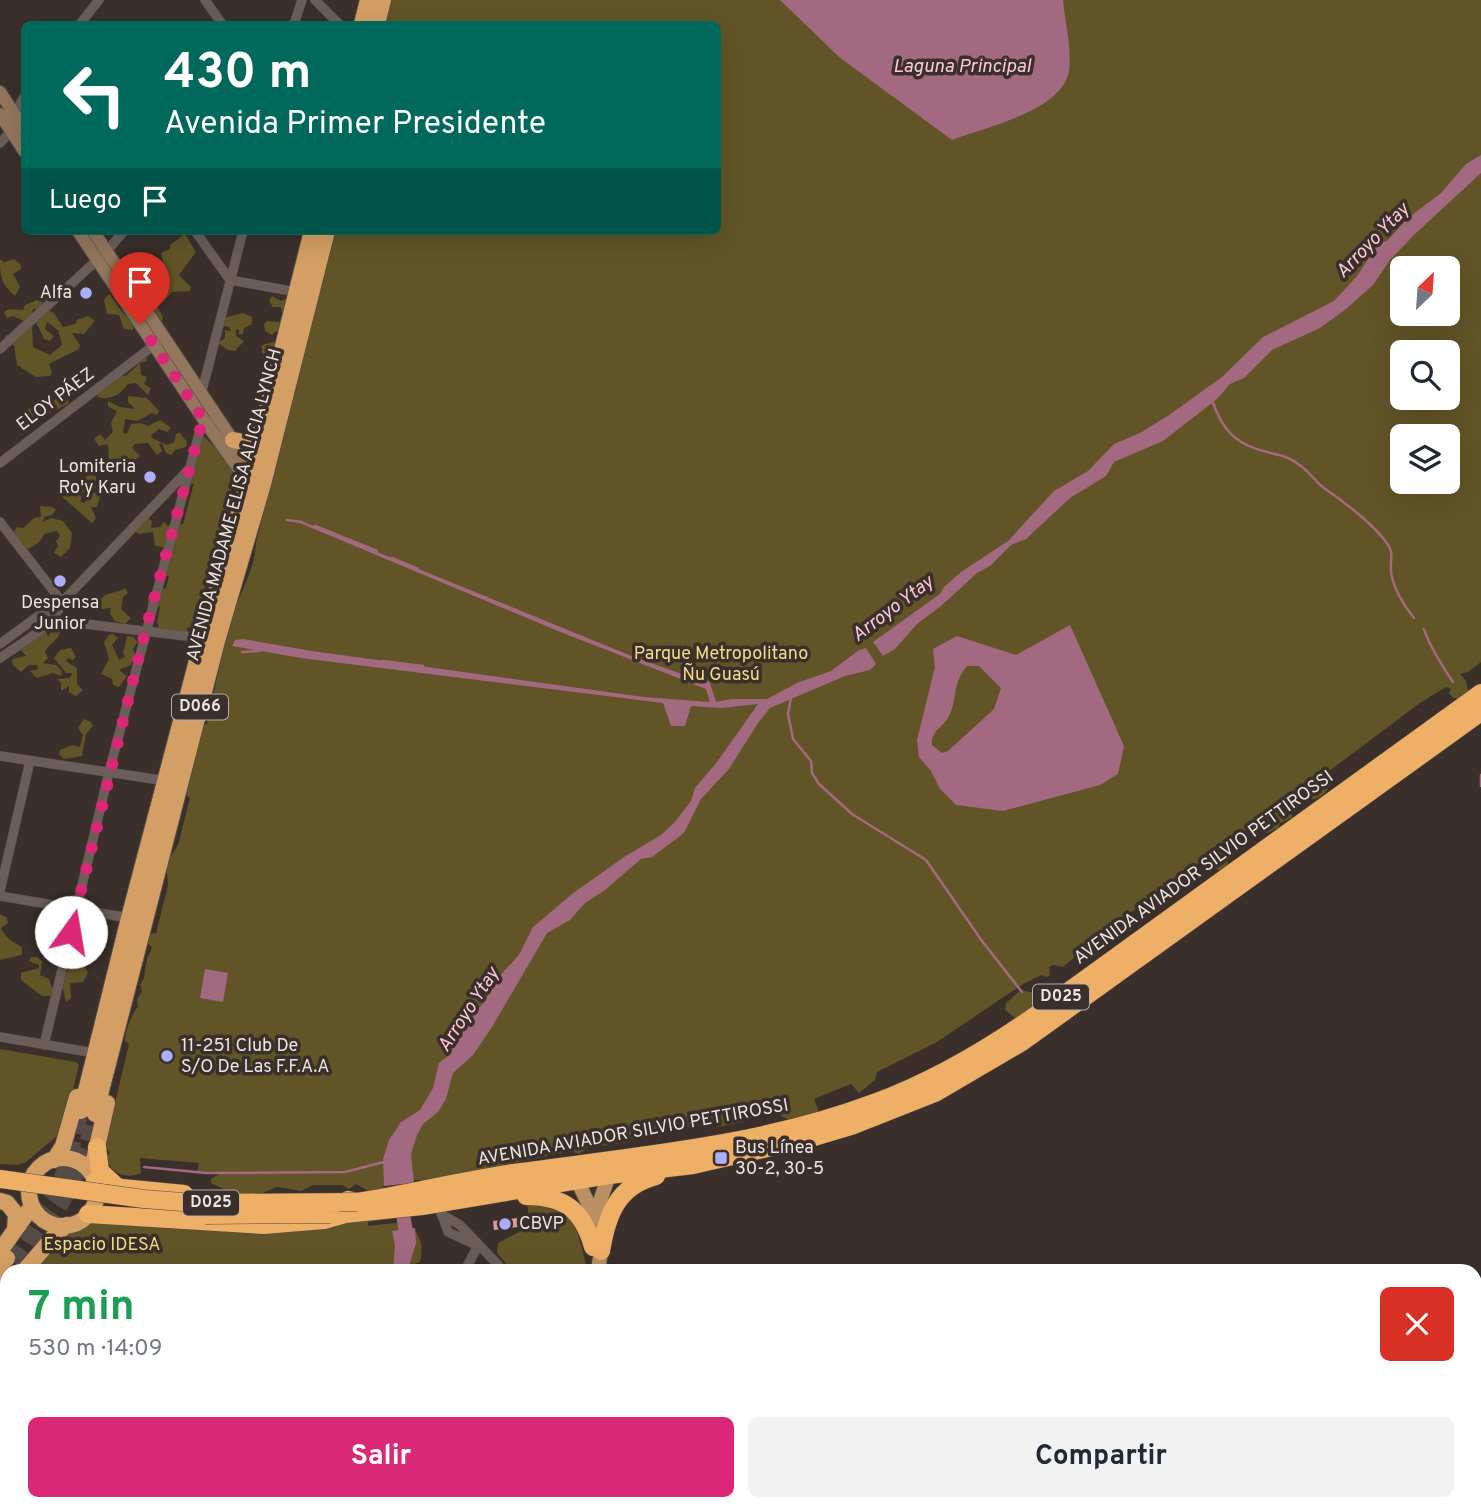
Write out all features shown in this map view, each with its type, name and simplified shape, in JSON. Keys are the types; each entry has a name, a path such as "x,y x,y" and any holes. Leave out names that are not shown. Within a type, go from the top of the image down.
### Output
{"highway":[{"path":"363,21 368,0"},
{"path":"378,21 383,0"},
{"name":"AVENIDA MADAME ELISA ALICIA LYNCH","path":"88,1112 203,638 250,475 311,235"},
{"name":"AVENIDA MADAME ELISA ALICIA LYNCH","path":"136,919 263,484 326,235"},
{"path":"233,440 247,443 262,430"},
{"path":"244,548 243,531 258,483 250,475"},
{"name":"AVENIDA AVIADOR SILVIO PETTIROSSI","path":"0,1190 194,1214 242,1216 430,1204 493,1186 739,1139 826,1119 876,1102 973,1056 1100,970 1481,694"},
{"name":"AVENIDA AVIADOR SILVIO PETTIROSSI","path":"493,1186 577,1180 693,1165 786,1144 854,1125 908,1105 963,1079 1053,1021 1481,712"},
{"path":"54,1160 67,1135 121,930 136,919 146,937 97,1147 93,1177 97,1195 88,1214"},
{"path":"609,1175 613,1169 627,1162 718,1146 739,1139"},
{"path":"97,1147 100,1171 113,1184 122,1188"},
{"path":"0,1173 23,1175 62,1158 78,1162 93,1177 122,1188 225,1196 323,1197 364,1207"},
{"path":"598,1259 610,1210 626,1190 650,1178 693,1165"},
{"path":"39,1168 30,1185 32,1205 44,1220 55,1225 67,1225"},
{"name":"AVENIDA AVIADOR SILVIO PETTIROSSI","path":"0,1179 195,1203 364,1207"},
{"path":"493,1186 560,1201 583,1220 598,1259"},
{"path":"0,1200 32,1205"},
{"path":"0,1200 8,1203 16,1213 10,1264"},
{"path":"14,1232 32,1205"},
{"path":"13,1264 67,1225 88,1214 264,1225 324,1220 364,1207"}],"main road":[{"path":"0,92 6,113 18,131"},
{"path":"82,235 102,255 165,337 233,440 250,475"},
{"path":"94,235 102,255 154,345 206,423 250,475"},
{"path":"595,1216 609,1175"},
{"path":"577,1180 595,1216 598,1259"}],"street":[{"path":"82,21 99,0"},
{"path":"205,0 220,21"},
{"path":"295,21 302,0"},
{"path":"315,0 336,21"},
{"path":"6,113 21,100"},
{"path":"0,143 18,131"},
{"path":"0,349 120,235"},
{"path":"198,235 230,279 297,292"},
{"path":"202,391 242,235"},
{"name":"ELOY PÁEZ","path":"0,463 165,337"},
{"path":"44,1045 109,772 200,430 206,423 220,419"},
{"path":"0,644 44,611 62,602 191,467"},
{"path":"0,522 62,602"},
{"path":"0,658 52,620 62,602"},
{"path":"44,611 52,620 203,638"},
{"path":"0,756 167,781"},
{"path":"30,761 0,893 136,919"},
{"path":"0,1037 89,1052"},
{"path":"430,1204 448,1232 478,1246 497,1264"},
{"path":"468,1264 478,1246"}],"green space":[{"name":"Parque Metropolitano Ñu Guasú","path":"391,0 1481,0 1481,662 1468,672 1460,674 1466,681 1468,691 1462,698 1453,698 1449,693 1451,689 1446,687 1420,703 1312,784 1324,780 1330,782 1320,797 1310,799 1311,785 1291,801 1292,818 1267,833 1262,832 1256,824 1220,851 1228,859 1227,870 1220,871 1206,863 1198,864 1174,886 1162,890 1146,907 1140,906 1124,917 1124,922 1063,967 1049,967 1050,975 1047,977 1042,975 1023,984 937,1042 877,1072 875,1080 859,1093 851,1084 814,1099 819,1112 814,1117 787,1119 781,1116 779,1109 745,1116 743,1122 717,1127 713,1122 669,1131 666,1135 587,1148 579,1154 572,1151 428,1180 387,1180 382,1189 374,1194 356,1184 349,1189 342,1185 313,1185 302,1191 277,1187 262,1193 234,1194 211,1183 211,1179 221,1173 197,1172 199,1163 140,1158 141,1173 129,1176 118,1173 110,1166 107,1155 110,1154 105,1145 129,1044 125,1041 126,1033 138,1007 137,999 142,992 140,985 152,948 147,942 149,934 156,933 168,885 166,863 178,845 190,798 182,792 187,770 194,765 202,725 207,724 229,629 255,553 334,235 721,235 721,21 386,21"},
{"path":"186,235 196,252 179,275 191,287 190,291 172,292 164,301 160,296 153,299 163,317 157,334 134,326 133,330 124,329 119,315 107,314 104,300 109,294 126,315 128,295 120,282 117,284 107,265 133,266 132,256 147,258 147,265 137,276 153,280 163,261 161,253 170,249 170,245"},
{"path":"316,235 320,235 265,448 287,354 278,352 268,360 262,353 262,345 281,340 288,348 291,338 279,329 272,335 265,331 264,324 267,321 280,322 283,319 281,307 273,307 269,301 272,296 281,301 291,296 295,298 295,319"},
{"path":"0,259 4,262 14,259 21,265 21,269 13,274 20,287 15,296 3,280"},
{"path":"39,299 46,309 54,313 63,327 88,316 95,321 84,334 72,333 80,345 79,349 49,364 52,372 50,376 36,377 17,365 14,345 7,342 5,336 32,325 33,347 50,355 62,345 58,330 47,322 45,329 54,336 50,341 44,339 36,322 38,309 33,309 31,317 24,321 13,316 7,318 4,313 8,309 23,310 25,305"},
{"path":"243,313 252,317 252,324 244,328 243,334 239,334 236,329 236,336 244,341 235,351 228,350 218,343 225,338 225,330 231,331 229,327 221,325 220,319"},
{"path":"146,357 147,361 140,363 141,375 147,377 144,384 151,388 148,395 136,383 128,384 119,394 111,397 98,397 98,392 110,379 127,375"},
{"path":"62,394 69,396 68,404 41,417 31,428 20,423 19,419 30,408 39,410"},
{"path":"128,396 147,398 159,411 157,415 152,413 137,421 125,419 123,433 127,434 131,424 141,423 148,426 160,420 171,428 167,432 159,429 151,435 152,438 167,445 174,442 176,434 180,433 187,442 186,447 175,450 171,455 166,453 162,443 159,444 162,451 157,455 148,443 135,444 132,448 140,456 134,461 124,459 129,467 122,475 109,465 108,444 99,446 94,439 100,434 105,440 113,432 111,423 117,411 108,407 108,401 120,407 135,409 128,402"},
{"path":"202,435 221,452 237,472 231,479 231,500 193,627 187,628 187,633 159,629 157,622 160,607 148,610 148,598 153,592 166,588 169,576 164,576 167,548 155,546 153,532 139,534 132,529 147,517 152,521 151,528 160,527 164,522 168,526 183,524 194,483 188,486"},
{"path":"88,475 95,475 101,489 99,492 96,488 91,490 100,497 97,507 91,507 96,518 92,523 60,495 68,489 75,490 81,496 81,502 85,503 86,497 79,486"},
{"path":"40,506 56,510 52,515 44,517 43,522 51,518 63,521 72,533 70,548 61,557 54,553 58,546 56,541 60,536 57,531 44,534 36,545 23,550 14,531 17,527 23,528 34,518 41,517"},
{"path":"125,588 128,593 123,597 121,609 131,618 125,624 115,621 110,614 111,608 102,609 98,606 102,597"},
{"path":"53,627 61,630 45,652 48,658 43,663 56,665 62,671 61,676 53,673 37,678 30,671 38,669 37,665 29,665 21,672 13,665 12,659 26,656 20,649 45,629 48,637"},
{"path":"112,634 118,638 112,645 119,660 125,657 123,653 127,636 138,642 133,648 135,654 131,665 119,670 127,676 119,687 113,685 112,679 101,674 109,659 104,642"},
{"path":"71,648 76,657 66,661 77,668 77,684 83,690 76,696 69,692 69,686 61,691 61,683 57,679 70,678 72,673 66,673 54,658 60,650"},
{"path":"84,719 93,726 86,734 82,756 64,759 59,754 60,750 72,745 80,747 83,735 78,728"},
{"path":"84,912 89,916 88,926 83,933 89,942 77,952 88,973 83,982 70,983 71,998 66,1002 61,980 74,962 68,953 75,940 75,917"},
{"path":"0,914 7,918 8,923 1,928 10,939 22,947 22,955 0,960"},
{"path":"31,957 42,961 40,975 49,979 53,990 50,996 42,996 21,980 21,973 39,968 39,965 29,961"},
{"path":"1021,990 1034,993 1040,998 1040,1006 1015,1018 1005,1010 1006,1003"},
{"path":"0,1049 76,1062 79,1065 63,1131 26,1162 18,1165 0,1164"},
{"path":"527,1203 566,1216 577,1231 586,1264 507,1264 497,1253 498,1243 530,1226"},
{"name":"Espacio IDESA","path":"402,1214 403,1217 368,1222 368,1226 404,1222 405,1228 416,1232 422,1250 420,1262 414,1264 35,1264 65,1233 96,1219"}],"water":[{"name":"Laguna Principal","path":"780,0 1063,0 1069,45 1069,71 1063,85 1053,97 1038,107 1021,116 952,140 839,57"},
{"path":"1481,155 1481,173 1394,256 1390,256 1373,285 1346,309 1320,328 1272,350 1244,378 1230,384 1217,399 1163,441 1114,462 1106,476 1070,498 1026,539 1011,545 990,566 977,573 917,624 895,649 883,656 873,642 940,594 961,572 1008,541 1054,491 1088,471 1114,444 1140,433 1222,377 1263,337 1334,301 1357,276 1378,244 1387,241 1408,218 1441,193 1466,164"},
{"path":"301,521 634,657 699,680 705,679 710,683 716,702 767,699 797,683 831,671 859,650 866,648 876,664 870,670 845,676 770,708 729,769 701,799 684,833 652,857 641,859 605,890 585,903 570,920 547,933 492,1027 473,1055 453,1073 446,1099 438,1112 423,1124 417,1135 411,1154 414,1183 384,1186 383,1159 389,1140 401,1122 420,1110 433,1088 439,1063 448,1056 496,980 519,955 533,927 572,894 624,857 661,835 674,823 691,801 695,788 758,704 721,708 691,706 685,726 671,726 663,703 301,658 232,646 235,640 243,639 644,697 710,702 706,689 558,631 300,523"},
{"path":"1070,625 1124,746 1118,774 1100,785 1003,811 956,805 940,789 931,771 919,757 917,740 935,667 933,649 957,636 1016,655","holes":["967,666 979,666 1001,688 994,709 948,751 942,753 932,745 933,736 951,711 956,687"]},
{"path":"205,969 228,973 223,1002 200,998"},
{"path":"415,1228 416,1243 410,1264 393,1264 395,1245 392,1231"}],"building":[{"name":"CBVP","path":"517,1218 518,1227 494,1230 493,1221"}],"waterway":[{"path":"1212,400 1220,420 1232,435 1256,449 1297,463 1376,530 1390,548 1394,583 1414,618"},
{"path":"287,520 302,522"},
{"path":"315,526 377,551"},
{"path":"392,558 418,569"},
{"path":"1424,629 1453,682"},
{"path":"242,652 260,651"},
{"path":"382,661 423,666"},
{"path":"791,698 788,714 793,739 811,761 812,773 819,784 852,814 926,860 982,941 1022,992"},
{"path":"1481,775 1481,786"},
{"path":"144,1167 206,1173 345,1172 384,1162"},
{"name":"Arroyo Ytay","path":"400,1199 406,1231 402,1264"}],"tunnel":[{"path":"7,1258 52,1198 67,1166 81,1111"},
{"path":"18,1264 45,1229 66,1195 82,1158 95,1114"}],"place":[{"name":"Alfa","path":"86,293"},
{"name":"Lomiteria Ro'y Karu","path":"150,477"},
{"name":"Despensa Junior","path":"60,581"},
{"name":"11-251 Club De S/O De Las F.F.A.A","path":"167,1056"},
{"name":"Bus Línea 30-2, 30-5","path":"721,1158"},
{"name":"CBVP","path":"505,1224"}],"route":[{"path":"71,932 145,632 200,430 206,423 140,324"}]}
